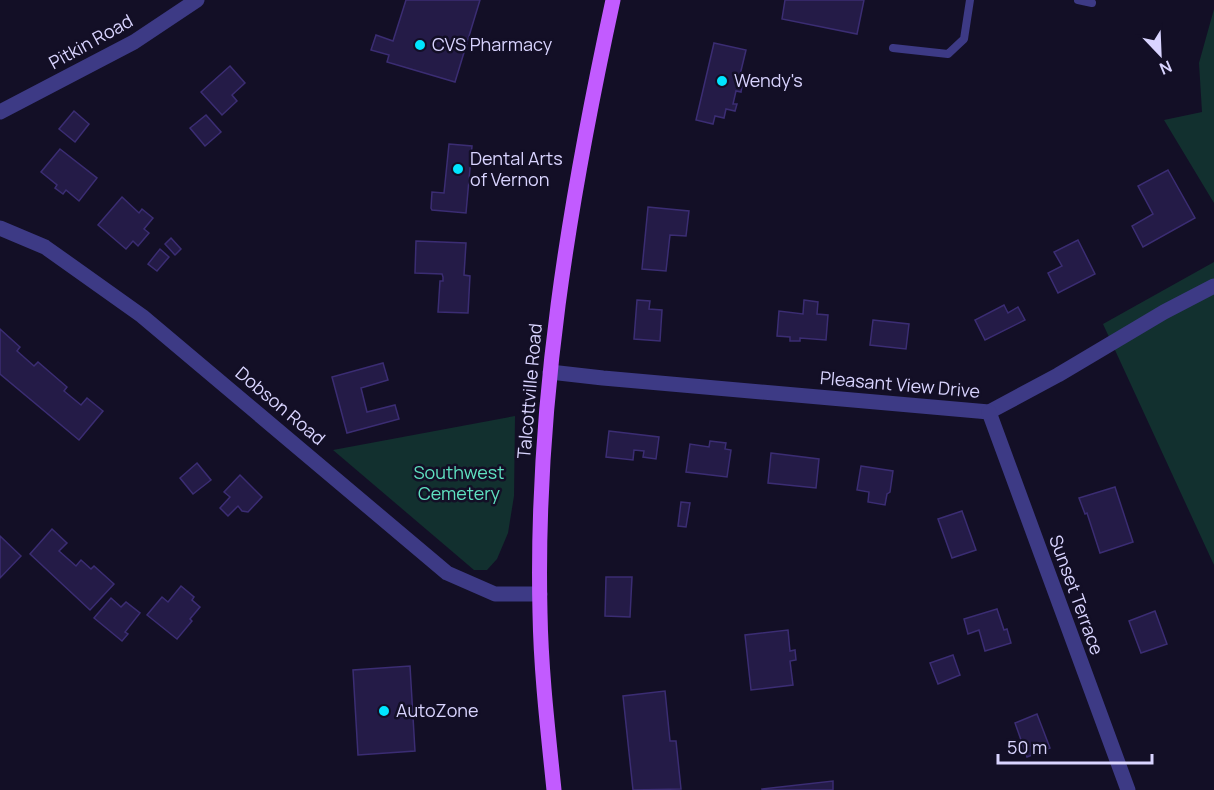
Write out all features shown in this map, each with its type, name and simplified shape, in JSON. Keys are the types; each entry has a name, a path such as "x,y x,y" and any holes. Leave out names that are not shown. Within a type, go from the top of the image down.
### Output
{"main road":[{"name":"Talcottville Road","path":"554,790 545,706 540,594 543,462 558,297 568,228 613,0"}],"street":[{"name":"Pitkin Road","path":"0,112 134,42 197,0"},
{"name":"Dobson Road","path":"0,228 45,247 142,316 447,573 495,594 540,594"},
{"name":"Pleasant View Drive","path":"550,372 989,412 1214,286"},
{"name":"Sunset Terrace","path":"989,412 1128,790"}],"lane":[{"path":"893,48 948,54 964,39 970,0"},
{"path":"1078,0 1092,3"}],"green space":[{"path":"1214,9 1214,203 1164,120 1202,112 1199,63"},
{"path":"1214,262 1214,565 1103,324"},
{"name":"Southwest Cemetery","path":"515,416 514,496 508,533 497,559 487,570 474,570 333,450"}],"building":[{"name":"CVS Pharmacy","path":"406,0 480,0 455,82 387,62 389,55 371,50 376,35 393,41"},
{"path":"785,0 864,0 857,34 782,19"},
{"path":"714,43 746,50 739,79 743,80 741,92 736,91 733,104 737,104 735,111 726,109 724,118 715,116 713,124 696,120"},
{"path":"230,66 245,83 232,95 237,101 222,115 201,92"},
{"path":"74,111 89,124 75,142 59,129"},
{"path":"206,115 221,132 205,146 190,128"},
{"name":"Dental Arts of Vernon","path":"449,144 472,146 466,213 432,210 431,208 432,192 444,193"},
{"path":"60,149 97,178 79,201 66,190 63,194 55,188 57,185 41,172"},
{"path":"1168,170 1195,218 1143,247 1132,226 1153,214 1138,186"},
{"path":"122,197 139,213 142,209 153,218 144,229 149,233 138,246 133,241 126,249 98,225"},
{"path":"648,207 689,211 686,236 670,235 666,271 642,269"},
{"path":"171,238 181,249 175,255 165,244"},
{"path":"1078,240 1095,274 1058,293 1048,273 1062,266 1054,252"},
{"path":"416,241 466,243 464,275 470,276 468,313 438,312 440,281 443,281 443,277 442,274 415,273"},
{"path":"160,249 169,257 157,271 148,264"},
{"path":"637,300 650,301 649,309 662,310 660,341 634,339"},
{"path":"804,300 818,302 817,314 828,315 826,340 800,338 800,341 790,341 790,337 777,336 779,311 803,314"},
{"path":"1004,305 1008,313 1018,307 1025,320 985,340 975,320"},
{"path":"873,320 909,324 906,349 870,345"},
{"path":"0,329 20,347 17,351 34,366 38,362 67,387 64,391 81,405 87,398 103,411 79,440 0,374"},
{"path":"383,363 388,380 361,388 367,412 395,405 399,419 347,433 332,377"},
{"path":"609,431 659,437 656,459 643,457 644,451 634,450 633,460 606,457"},
{"path":"710,441 726,443 725,449 731,450 727,477 686,472 690,444 709,447"},
{"path":"771,453 819,459 816,488 768,483"},
{"path":"197,463 211,480 193,494 180,478"},
{"path":"861,466 893,471 890,492 887,494 885,505 868,502 869,492 857,490"},
{"path":"240,475 262,497 248,512 242,511 238,506 228,516 220,508 230,497 224,492"},
{"path":"1115,487 1133,542 1100,553 1087,513 1085,514 1079,498"},
{"path":"681,502 690,503 686,527 678,526"},
{"path":"962,511 976,550 952,558 938,519"},
{"path":"52,529 67,543 59,551 76,566 81,560 91,569 94,566 114,584 90,610 30,554"},
{"path":"0,536 21,556 0,578"},
{"path":"606,577 632,577 630,617 605,616"},
{"path":"181,586 194,597 192,600 200,607 177,639 147,615 162,597 168,602"},
{"path":"111,598 121,607 126,602 140,613 125,632 128,634 122,641 94,618"},
{"path":"997,609 1011,643 985,651 979,630 968,634 964,619"},
{"path":"1155,611 1167,644 1141,653 1129,621"},
{"path":"788,630 790,651 795,650 796,660 790,661 793,685 751,690 745,635"},
{"path":"953,655 960,675 938,684 930,663"},
{"name":"AutoZone","path":"410,666 415,751 358,755 353,670"},
{"path":"665,691 670,741 676,741 681,789 633,790 623,696"},
{"path":"1037,714 1050,748 1027,757 1015,723"},
{"path":"833,781 833,790 762,790 762,789"}],"place":[{"name":"CVS Pharmacy","path":"420,45"},
{"name":"Wendy's","path":"722,81"},
{"name":"Dental Arts of Vernon","path":"458,169"},
{"name":"AutoZone","path":"384,711"}]}
